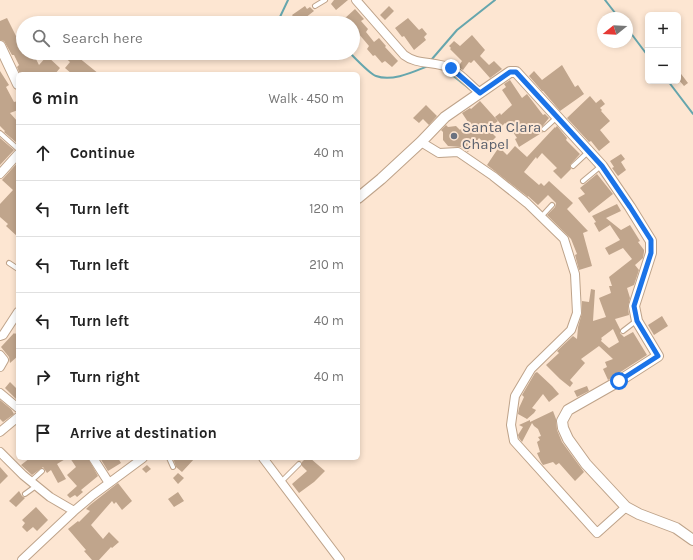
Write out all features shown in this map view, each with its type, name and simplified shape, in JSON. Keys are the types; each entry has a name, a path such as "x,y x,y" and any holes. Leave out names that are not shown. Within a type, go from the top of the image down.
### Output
{"street":[{"path":"356,0 404,56 410,60 433,63 451,68 480,93"},
{"path":"0,46 16,80"},
{"path":"360,196 421,142 445,117 510,72 516,72 556,118 602,166 651,240 651,253 634,306 637,321 658,356 625,378 568,410 562,422 563,428 568,439 586,464 626,507 639,514 676,528 693,540"},
{"path":"421,142 439,153 458,152 493,176 527,203 564,239 575,274 577,313 571,330 531,368 515,396 511,425 514,441 596,533 626,507"},
{"path":"0,174 16,156"},
{"path":"0,336 6,332 16,317"},
{"path":"0,355 4,360 0,367"},
{"path":"0,393 16,406"},
{"path":"0,432 16,419"},
{"path":"0,452 33,484 50,497 74,511"},
{"path":"94,460 109,483"},
{"path":"22,560 74,511 140,460"},
{"path":"264,460 340,560"}],"lane":[{"path":"315,6 325,0"},
{"path":"544,129 556,118"},
{"path":"0,133 16,147"},
{"path":"573,166 588,152"},
{"path":"583,181 602,166"},
{"path":"541,217 552,205"},
{"path":"9,263 16,268"},
{"path":"623,331 637,321"},
{"path":"170,460 173,467"},
{"path":"281,483 298,464"},
{"path":"26,494 42,471"}],"building":[{"path":"334,0 348,0 336,10 331,4"},
{"path":"305,6 307,9 310,7 314,11 308,16 292,15"},
{"path":"389,6 394,11 385,20 380,15"},
{"path":"355,9 364,19 361,21 368,29 366,32 374,42 379,38 398,61 392,67 385,61 382,63 367,49 369,46 360,35 360,16 347,16"},
{"path":"7,18 16,36 16,59 4,41 0,40 0,21"},
{"path":"408,18 419,30 422,28 427,34 424,37 426,40 414,50 404,36 402,37 395,28"},
{"path":"472,35 485,50 480,56 489,65 494,61 502,69 490,78 474,60 471,63 469,62 463,70 458,67 462,61 450,49 451,48 449,46 454,41 460,46"},
{"path":"16,60 36,60 39,65 43,60 51,60 60,68 57,72 19,72 17,67 19,65"},
{"path":"68,60 82,60 97,72 70,72 65,68 70,62"},
{"path":"562,65 575,87 578,85 584,94 560,111 529,76 534,71 542,80"},
{"path":"0,71 9,85 6,87 14,102 16,102 16,111 10,113 16,120 16,142 4,132 5,131 0,126"},
{"path":"681,74 688,83 684,86 681,82"},
{"path":"510,80 522,98 527,94 543,115 545,114 549,118 541,128 543,132 519,147 515,139 517,138 513,132 516,128 511,123 508,126 505,123 502,126 495,117 500,113 501,115 512,105 502,90 506,87 504,84"},
{"path":"590,96 596,103 601,99 605,104 600,108 610,121 600,130 610,142 599,151 591,141 589,142 567,118"},
{"path":"480,101 498,121 488,129 496,137 487,146 479,138 468,152 461,147 448,146 443,140 443,132 441,130 446,125 448,127 456,126 460,130 468,122 462,113 470,108 471,109"},
{"path":"426,105 437,116 429,125 423,119 419,123 413,118"},
{"path":"557,126 567,138 566,140 580,154 570,165 571,169 561,179 553,171 557,168 542,153 537,159 536,157 524,172 539,185 541,183 544,186 549,181 573,203 567,209 588,231 583,233 592,266 579,270 575,255 577,254 571,239 547,215 555,207 556,203 548,195 538,205 487,165 499,147 507,155 515,146 527,157"},
{"path":"0,138 14,150 0,165"},
{"path":"621,154 625,159 621,162 626,170 618,176 612,168 614,167 610,161"},
{"path":"16,164 16,235 6,226 8,224 0,217 0,204 13,190 2,180"},
{"path":"597,174 613,194 589,213 578,198 585,194 580,188"},
{"path":"617,204 621,211 606,218 621,230 630,225 640,241 638,242 644,250 643,258 635,265 639,270 634,285 627,288 630,298 628,307 629,315 615,319 620,329 620,333 624,337 633,332 647,355 608,380 603,369 607,367 605,362 613,359 599,346 581,359 585,363 570,380 573,383 570,387 546,365 559,353 557,351 573,336 577,339 578,327 582,313 582,301 589,302 591,289 595,290 593,321 606,317 599,298 611,293 609,286 612,286 609,277 632,259 623,248 609,255 605,248 620,240 610,225 599,232 594,223 596,222 592,216","holes":["613,329 619,342 609,348 601,341 601,338"]},
{"path":"662,316 668,326 654,335 648,325"},
{"path":"14,333 16,333 16,358 10,363 9,357 1,347"},
{"path":"537,372 559,394 549,402 543,394 532,408 536,410 527,419 518,414 519,408 524,397 522,395"},
{"path":"10,382 16,388 16,399 5,388"},
{"path":"587,386 589,391 577,397 574,391"},
{"path":"0,400 11,409 14,414 3,422 0,419"},
{"path":"553,411 556,419 557,430 562,442 584,472 575,481 559,463 556,465 553,462 543,465 537,453 540,452 537,442 540,440 538,437 541,436 538,429 532,423 522,442 518,435 523,427 519,425 530,420 530,422"},
{"path":"27,460 64,460 57,464 66,479 58,483 51,470 47,473 43,467 32,475 21,465"},
{"path":"71,460 89,460 98,476 81,490 83,492 77,497 75,495 70,498 67,495 77,486 67,475 76,467"},
{"path":"101,460 119,460 121,463 108,471"},
{"path":"174,460 193,460 182,472 176,467"},
{"path":"304,460 312,460 325,471 314,482 299,493 292,484 307,471 302,466 302,462"},
{"path":"147,465 151,469 146,473 142,469"},
{"path":"0,467 8,476 0,484"},
{"path":"178,473 184,478 178,484 173,478"},
{"path":"118,483 132,501 122,510 116,502 114,504 112,501 91,525 103,539 109,532 119,542 112,548 111,547 99,560 92,560 84,551 86,550 68,529 78,521 79,522 90,511 86,509 90,505"},
{"path":"19,491 25,498 16,507 9,501"},
{"path":"178,492 184,501 174,507 168,499"},
{"path":"36,507 48,520 37,531 33,527 27,532 22,527 25,523 22,520"}],"waterway":[{"path":"280,16 288,0"},
{"path":"432,59 457,30 495,0"},
{"path":"605,0 614,12"},
{"path":"633,36 645,52"},
{"path":"357,60 370,72 382,78 402,76 428,66"},
{"path":"447,71 471,90"},
{"path":"670,84 693,114"}],"place":[{"name":"Santa Clara Chapel","path":"454,136"}],"route":[{"path":"451,68 480,93 510,72 516,72 556,118 602,166 651,240 651,253 634,306 637,321 658,356 619,381"}]}
